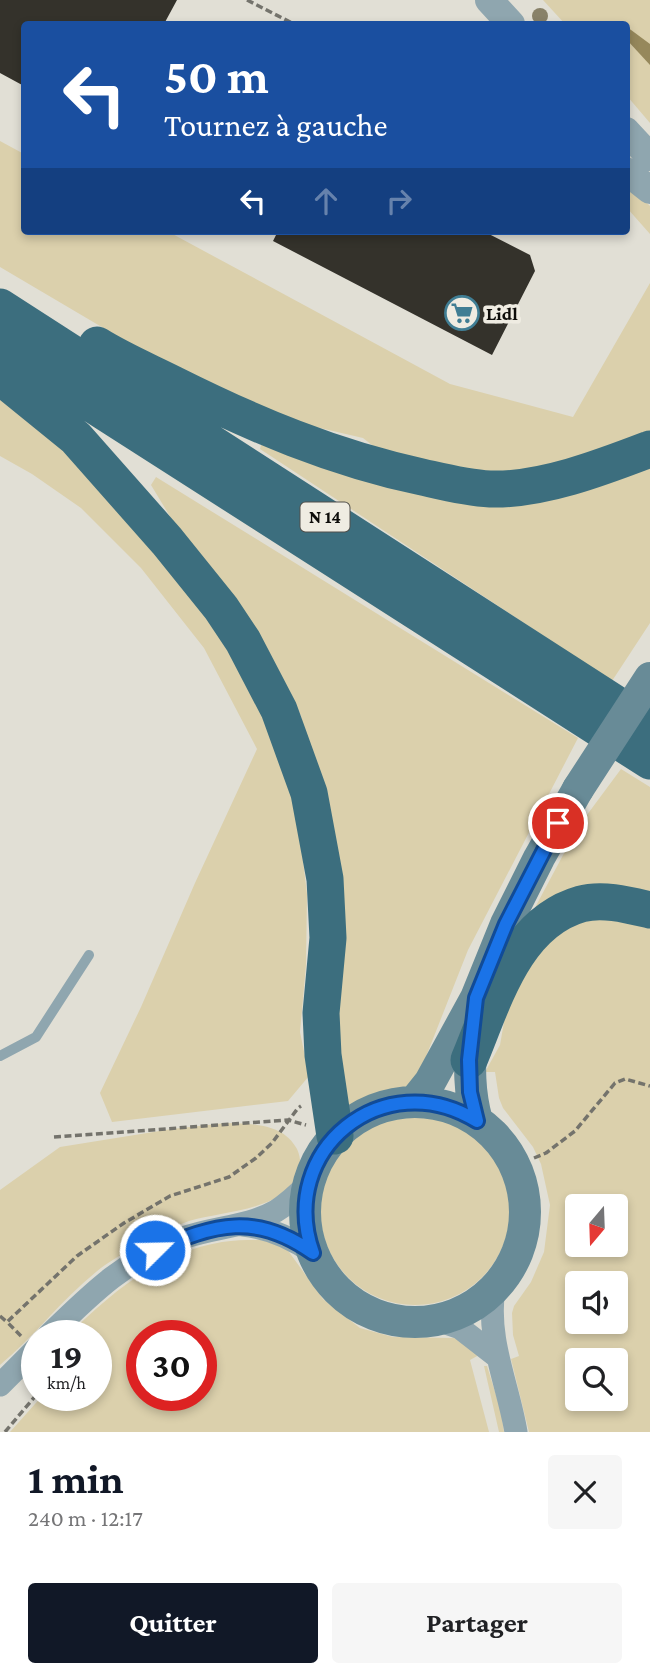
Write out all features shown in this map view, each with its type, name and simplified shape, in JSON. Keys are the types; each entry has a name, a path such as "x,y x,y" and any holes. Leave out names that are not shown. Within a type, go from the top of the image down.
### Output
{"highway":[{"path":"0,286 102,348 235,415 297,441 405,474 478,488 512,488 565,478 650,449"},
{"name":"N 14","path":"0,307 650,726"},
{"name":"N 14","path":"0,345 650,761"},
{"path":"0,376 76,438 167,541 221,608 243,641 279,710 309,793 325,879 328,938 321,1013 321,1159"},
{"path":"469,1060 507,971 517,954 540,928 582,904 622,904 650,910"}],"main road":[{"path":"414,1102 430,1082 476,998 506,924 539,858 578,789 650,678"},
{"path":"476,998 469,1060 470,1092 477,1121"},
{"path":"414,1102 447,1107 477,1121 508,1152 520,1179 525,1207 524,1229 519,1250 505,1276 494,1289 460,1313 437,1320 403,1322 361,1308 328,1280 313,1253 305,1215 321,1159 352,1122 371,1111 414,1102"}],"street":[{"path":"489,0 508,21"},
{"path":"508,0 527,21"},
{"path":"630,135 650,157"},
{"path":"630,174 650,190"},
{"path":"64,1320 96,1289 125,1266 184,1238 240,1224 274,1212 287,1204 321,1159"},
{"path":"240,1224 272,1231 313,1253"},
{"path":"494,1289 492,1326 496,1356 505,1378 516,1432"},
{"path":"437,1320 460,1328 496,1356"},
{"path":"0,1385 21,1363"}],"lane":[{"path":"0,1056 36,1037 89,955"}],"path":[{"path":"247,0 288,21"},
{"path":"534,1158 546,1153 575,1131 615,1083 625,1079 650,1086"},
{"path":"7,1322 77,1256 124,1223 170,1196 229,1177 256,1158 272,1143 298,1108 307,1104"},
{"path":"54,1137 288,1120 311,1126 321,1159"},
{"path":"0,1316 21,1331"},
{"path":"5,1432 21,1411"}],"shaded area":[{"path":"543,0 650,0 650,123 630,100 630,21 562,21"},
{"path":"630,29 650,44 650,65 630,43"},
{"path":"0,141 21,152 21,235 174,235 450,384 573,417 650,283 650,434 582,459 487,477 377,449 363,438 307,425 227,395 139,349 0,267"},
{"path":"630,186 650,206 650,234 630,211"},
{"path":"0,394 85,470 168,563 229,651 261,713 283,767 298,819 307,894 306,965 300,1032 309,1076 288,1101 112,1122 100,1093 257,749 204,648 141,568 81,508 32,474 0,456"},
{"path":"263,437 457,498 650,457 650,623 612,681 260,449"},
{"path":"156,477 578,738 468,950 416,1082 346,1112 333,1056 333,867 301,716 261,639 177,528 151,485"},
{"path":"621,769 650,787 650,898 530,917 578,827"},
{"path":"588,916 650,921 650,1432 529,1432 511,1359 519,1356 513,1335 512,1313 531,1282 544,1252 550,1205 541,1164 533,1147 503,1108 495,1072 485,1072 500,1045 505,1016 513,994 541,946"},
{"path":"415,1115 451,1122 482,1143 503,1174 510,1210 503,1246 482,1277 451,1298 415,1305 379,1298 348,1277 327,1246 320,1210 327,1174 348,1143 379,1122"},
{"path":"226,1123 275,1130 291,1140 297,1149 300,1162 298,1175 290,1187 265,1203 189,1221 148,1239 116,1258 83,1283 46,1320 21,1320 21,1346 0,1365 0,1190 60,1147"},
{"path":"237,1240 260,1240 284,1245 323,1299 360,1328 393,1337 454,1338 467,1344 479,1355 470,1360 489,1432 10,1432 29,1411 112,1411 112,1320 84,1320 120,1289 157,1265 199,1247"},
{"path":"484,1366 487,1366 501,1411 504,1432 499,1432"}],"building":[{"path":"0,0 177,0 166,21 21,21 21,84 0,73"},
{"name":"Lidl","path":"276,235 491,235 530,255 535,271 492,355 273,241"}],"place":[{"name":"Lidl","path":"462,313"}],"route":[{"path":"155,1250 213,1229 240,1224 272,1231 313,1253 305,1215 310,1179 327,1146 346,1126 385,1106 414,1102 447,1107 477,1121 470,1092 469,1060 476,998 506,924 558,823"}]}
